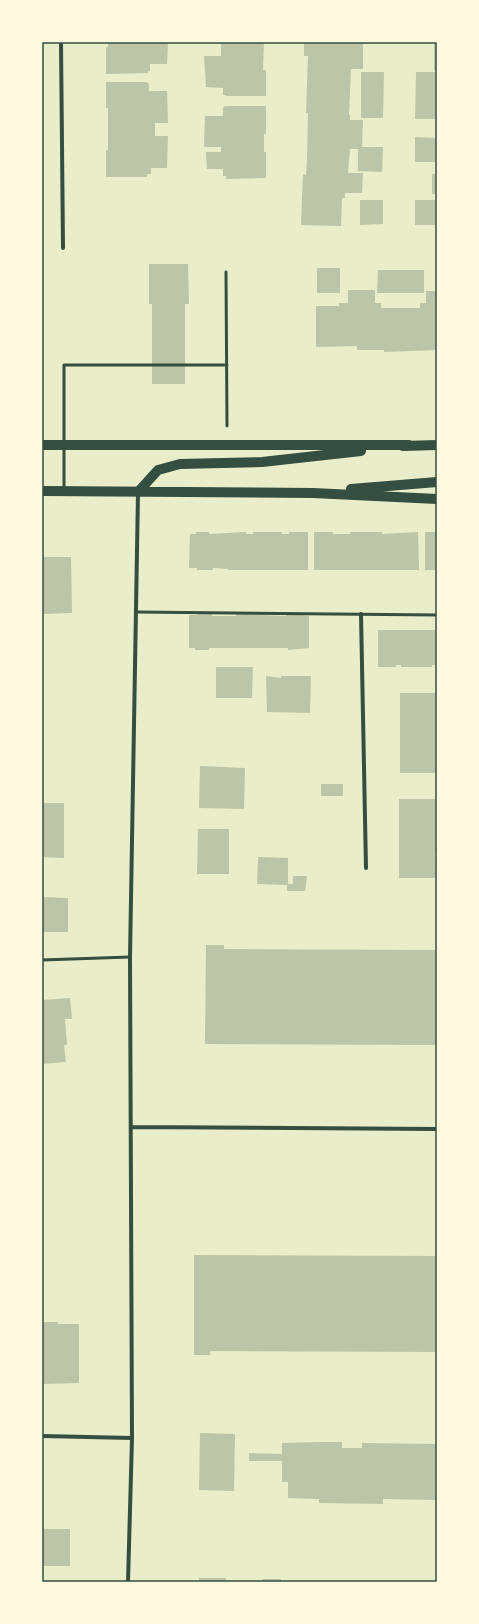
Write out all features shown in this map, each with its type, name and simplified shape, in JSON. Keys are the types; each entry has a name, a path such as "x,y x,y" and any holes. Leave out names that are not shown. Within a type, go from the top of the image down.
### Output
{"main road":[{"path":"42,445 437,445"},
{"path":"138,492 158,470 180,464 262,462 409,445"},
{"path":"313,493 437,482"},
{"path":"42,491 313,493 437,499"}],"street":[{"path":"61,42 63,248"},
{"path":"128,1582 132,1438 130,956 138,492"},
{"path":"361,614 366,868"},
{"path":"131,1127 437,1129"},
{"path":"42,1436 132,1438"}],"lane":[{"path":"226,272 227,426"},
{"path":"64,491 64,365 226,365"},
{"path":"137,612 437,614"},
{"path":"42,960 130,956"}],"building":[{"path":"108,42 168,42 167,64 150,64 150,71 148,71 148,73 106,74 106,47 108,47"},
{"path":"221,42 264,42 263,70 266,70 266,96 226,96 223,95 223,88 206,87 204,56 221,56"},
{"path":"304,42 363,42 363,69 351,69 349,115 350,120 363,120 362,147 383,147 382,172 358,171 358,149 350,149 348,173 363,173 362,193 345,193 345,198 342,198 341,226 301,225 303,174 306,175 307,160 308,113 306,113 308,56 304,56"},
{"path":"434,42 437,42 437,71 434,70"},
{"path":"361,72 384,72 383,118 361,118"},
{"path":"416,72 437,72 437,119 415,119"},
{"path":"106,82 147,82 149,84 149,91 167,91 168,123 155,123 155,136 168,136 167,168 151,168 151,174 147,174 147,177 106,177 106,150 108,150 108,108 106,108"},
{"path":"225,106 266,106 266,134 264,134 264,152 266,152 266,178 226,179 226,176 223,176 223,169 207,169 206,152 221,152 221,147 204,147 205,116 223,116 223,108"},
{"path":"415,137 437,138 437,162 415,162"},
{"path":"432,174 437,174 437,194 432,194"},
{"path":"360,200 383,200 383,224 360,225"},
{"path":"415,200 437,200 437,225 415,225"},
{"path":"149,264 188,264 189,304 185,304 185,384 152,384 152,304 149,304"},
{"path":"317,268 340,268 340,293 317,293"},
{"path":"378,270 424,270 424,293 377,293"},
{"path":"348,290 375,290 375,303 381,303 381,308 420,308 420,303 426,303 426,291 437,291 437,350 384,352 384,350 357,350 357,346 316,347 316,306 339,306 339,303 348,303"},
{"path":"196,532 209,532 209,534 246,532 246,534 253,534 253,532 282,532 282,534 289,534 289,532 308,532 308,570 228,570 213,568 213,570 197,570 197,568 189,568 190,534 196,534"},
{"path":"314,532 350,534 350,532 382,532 382,534 418,532 419,570 314,570"},
{"path":"425,532 437,532 437,570 425,570"},
{"path":"42,557 71,557 72,613 42,614"},
{"path":"212,614 212,616 236,616 236,614 286,616 286,614 301,614 309,616 309,648 288,650 288,648 209,648 209,650 195,650 195,648 189,648 189,615"},
{"path":"378,630 437,630 437,665 432,665 432,667 401,667 401,665 396,665 396,667 378,667"},
{"path":"216,667 253,667 252,698 216,698"},
{"path":"266,676 281,678 281,676 311,676 310,713 267,712"},
{"path":"400,693 437,693 437,773 400,773"},
{"path":"200,766 245,768 244,809 199,808"},
{"path":"321,784 343,784 343,796 321,796"},
{"path":"399,799 437,799 435,854 436,878 399,878"},
{"path":"42,803 64,803 64,858 42,857"},
{"path":"198,829 229,829 229,874 197,874"},
{"path":"258,857 288,858 288,884 293,884 293,876 307,876 305,891 287,891 287,885 257,884"},
{"path":"42,897 68,898 68,932 42,932"},
{"path":"206,945 224,945 224,949 437,950 437,1045 205,1044"},
{"path":"70,998 72,1019 65,1019 67,1045 64,1045 66,1062 42,1064 42,1000"},
{"path":"194,1255 437,1256 437,1352 210,1351 210,1355 194,1355"},
{"path":"42,1322 79,1324 79,1383 42,1384"},
{"path":"200,1433 235,1434 234,1491 199,1490"},
{"path":"342,1442 342,1448 362,1448 362,1443 437,1444 437,1500 383,1499 383,1504 319,1503 319,1499 288,1498 288,1482 282,1482 282,1461 249,1461 249,1453 282,1454 282,1443"},
{"path":"42,1529 70,1529 70,1566 42,1566"},
{"path":"199,1578 226,1578 226,1582 199,1582"},
{"path":"262,1579 281,1579 281,1582 262,1582"}]}
